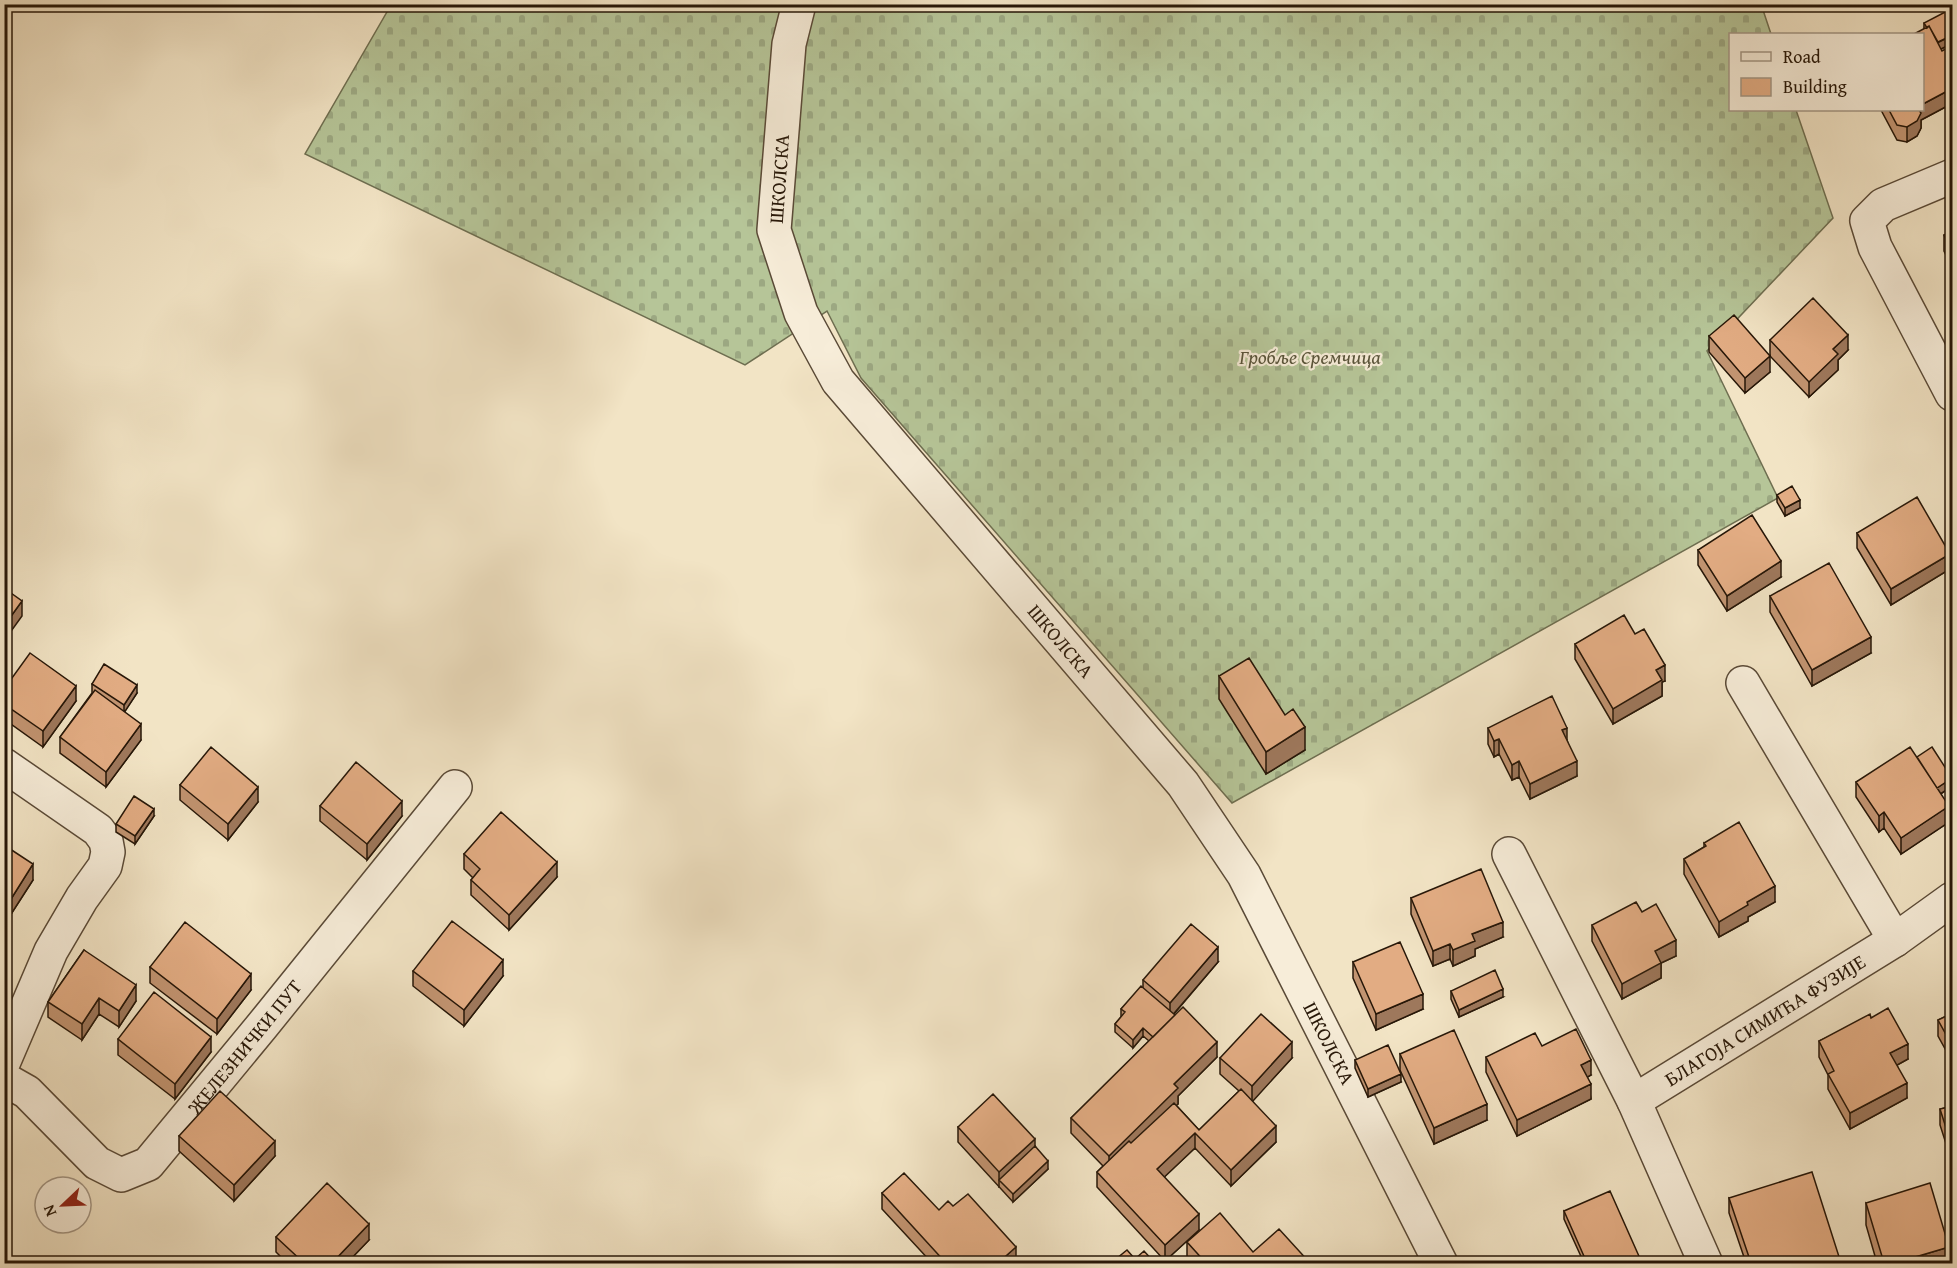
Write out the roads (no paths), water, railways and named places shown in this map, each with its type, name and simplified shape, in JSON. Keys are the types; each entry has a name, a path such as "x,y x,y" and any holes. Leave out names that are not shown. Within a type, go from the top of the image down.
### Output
{"street":[{"name":"ШКОЛСКА","path":"799,4 789,45 774,231 801,313 838,381 1183,784 1211,823 1244,875 1441,1263"},
{"path":"1953,176 1883,205 1867,221 1875,247 1953,394"},
{"path":"1743,682 1895,940"},
{"path":"4,765 98,830 105,841 108,852 105,866 82,898 51,951 4,1061"},
{"name":"ЖЕЛЕЗНИЧКИ ПУТ","path":"4,1079 27,1092 97,1163 121,1175 148,1164 455,788"},
{"path":"1509,854 1634,1101 1706,1263"},
{"name":"БЛАГОЈА СИМИЋА ФУЗИЈЕ","path":"1634,1101 1895,940 1953,899"}],"park label":[{"name":"Гробље Сремчица","path":"1310,357"}]}
